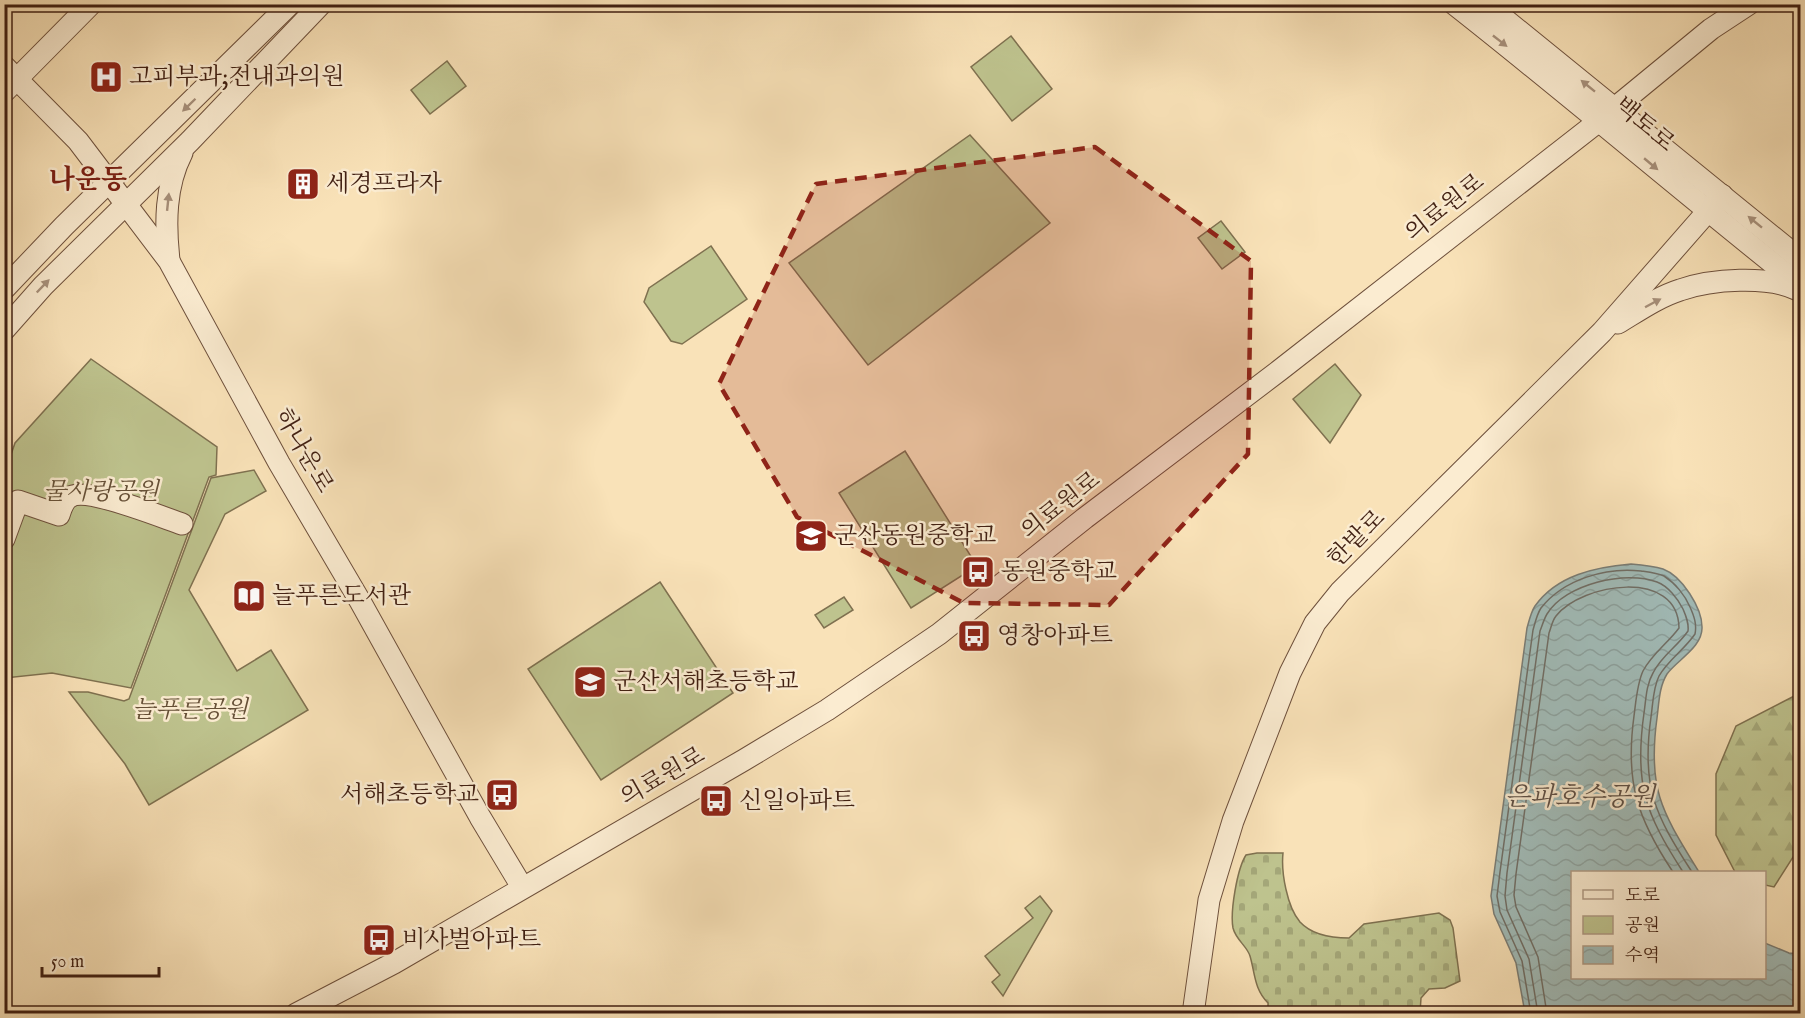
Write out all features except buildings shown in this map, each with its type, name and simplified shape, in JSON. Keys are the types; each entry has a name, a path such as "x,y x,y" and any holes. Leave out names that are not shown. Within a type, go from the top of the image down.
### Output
{"street":[{"path":"9,79 91,4"},
{"path":"208,86 278,4"},
{"path":"4,289 108,182 290,4"},
{"path":"4,330 43,286 190,141 321,4"},
{"path":"169,261 166,238 168,196 177,162 190,141 335,4"},
{"name":"백토로","path":"1454,4 1722,195 1800,259"},
{"name":"백토로","path":"1486,4 1607,114 1708,212 1800,285"},
{"name":"의료원로","path":"296,1014 394,963 828,710 939,634 1085,518 1280,370 1712,29 1749,4"},
{"name":"하나운로","path":"9,79 78,141 169,261 275,455 522,887"},
{"name":"한밭로","path":"1193,1014 1209,900 1233,821 1290,673 1315,623 1340,592 1602,332 1722,195"},
{"path":"1602,332 1670,294 1697,285 1728,281 1775,282 1800,291"},
{"path":"4,539 18,501 59,515 68,498 75,495 96,495 182,525"}],"highlighted area":[{"path":"1095,147 1251,261 1248,454 1109,605 964,603 797,517 719,384 816,184"}],"green space":[{"path":"1011,36 1052,89 1012,121 971,67"},
{"path":"447,61 466,86 430,114 411,90"},
{"path":"970,135 1050,223 868,365 789,263"},
{"path":"1221,221 1245,252 1222,269 1198,238"},
{"path":"711,246 747,299 682,344 671,341 644,302 649,288"},
{"name":"물사랑공원","path":"91,359 217,447 216,475 209,477 131,688 52,673 5,678 5,472 15,443"},
{"path":"1335,364 1361,395 1330,443 1293,399"},
{"path":"905,451 977,566 911,608 839,493"},
{"name":"늘푸른공원","path":"254,470 266,491 225,514 189,590 237,671 271,650 308,710 149,805 125,764 69,692 88,692 124,701 129,699 211,478"},
{"path":"660,582 733,693 601,780 528,669"},
{"path":"844,597 853,610 824,628 815,615"},
{"path":"1800,693 1800,854 1793,857 1774,887 1766,885 1766,871 1734,871 1716,835 1716,774 1736,726"},
{"path":"1283,853 1284,879 1288,899 1295,916 1310,930 1317,933 1349,938 1364,924 1439,913 1450,920 1453,928 1460,981 1445,988 1429,989 1421,998 1420,1013 1260,1013 1268,1009 1268,1003 1257,986 1250,956 1234,932 1232,921 1240,870 1246,855"},
{"path":"1040,896 1052,911 1003,996 992,982 1000,975 985,956 1033,918 1025,908"}],"water":[{"name":"은파호수공원","path":"1631,564 1663,569 1684,585 1699,611 1702,627 1698,641 1689,653 1671,669 1662,684 1654,743 1656,783 1661,800 1667,817 1698,871 1571,871 1571,979 1766,979 1766,943 1789,953 1800,954 1800,1013 1525,1013 1516,963 1494,914 1491,896 1527,628 1535,606 1554,587 1578,574 1604,567"}],"place":[{"name":"고피부과;전내과의원","path":"106,77"},
{"name":"세경프라자","path":"303,184"},
{"name":"군산동원중학교","path":"811,536"},
{"name":"동원중학교","path":"978,572"},
{"name":"늘푸른도서관","path":"249,596"},
{"name":"영창아파트","path":"974,636"},
{"name":"군산서해초등학교","path":"590,682"},
{"name":"서해초등학교","path":"502,795"},
{"name":"신일아파트","path":"716,801"},
{"name":"비사벌아파트","path":"379,940"}],"district":[{"name":"나운동","path":"88,181"}]}
